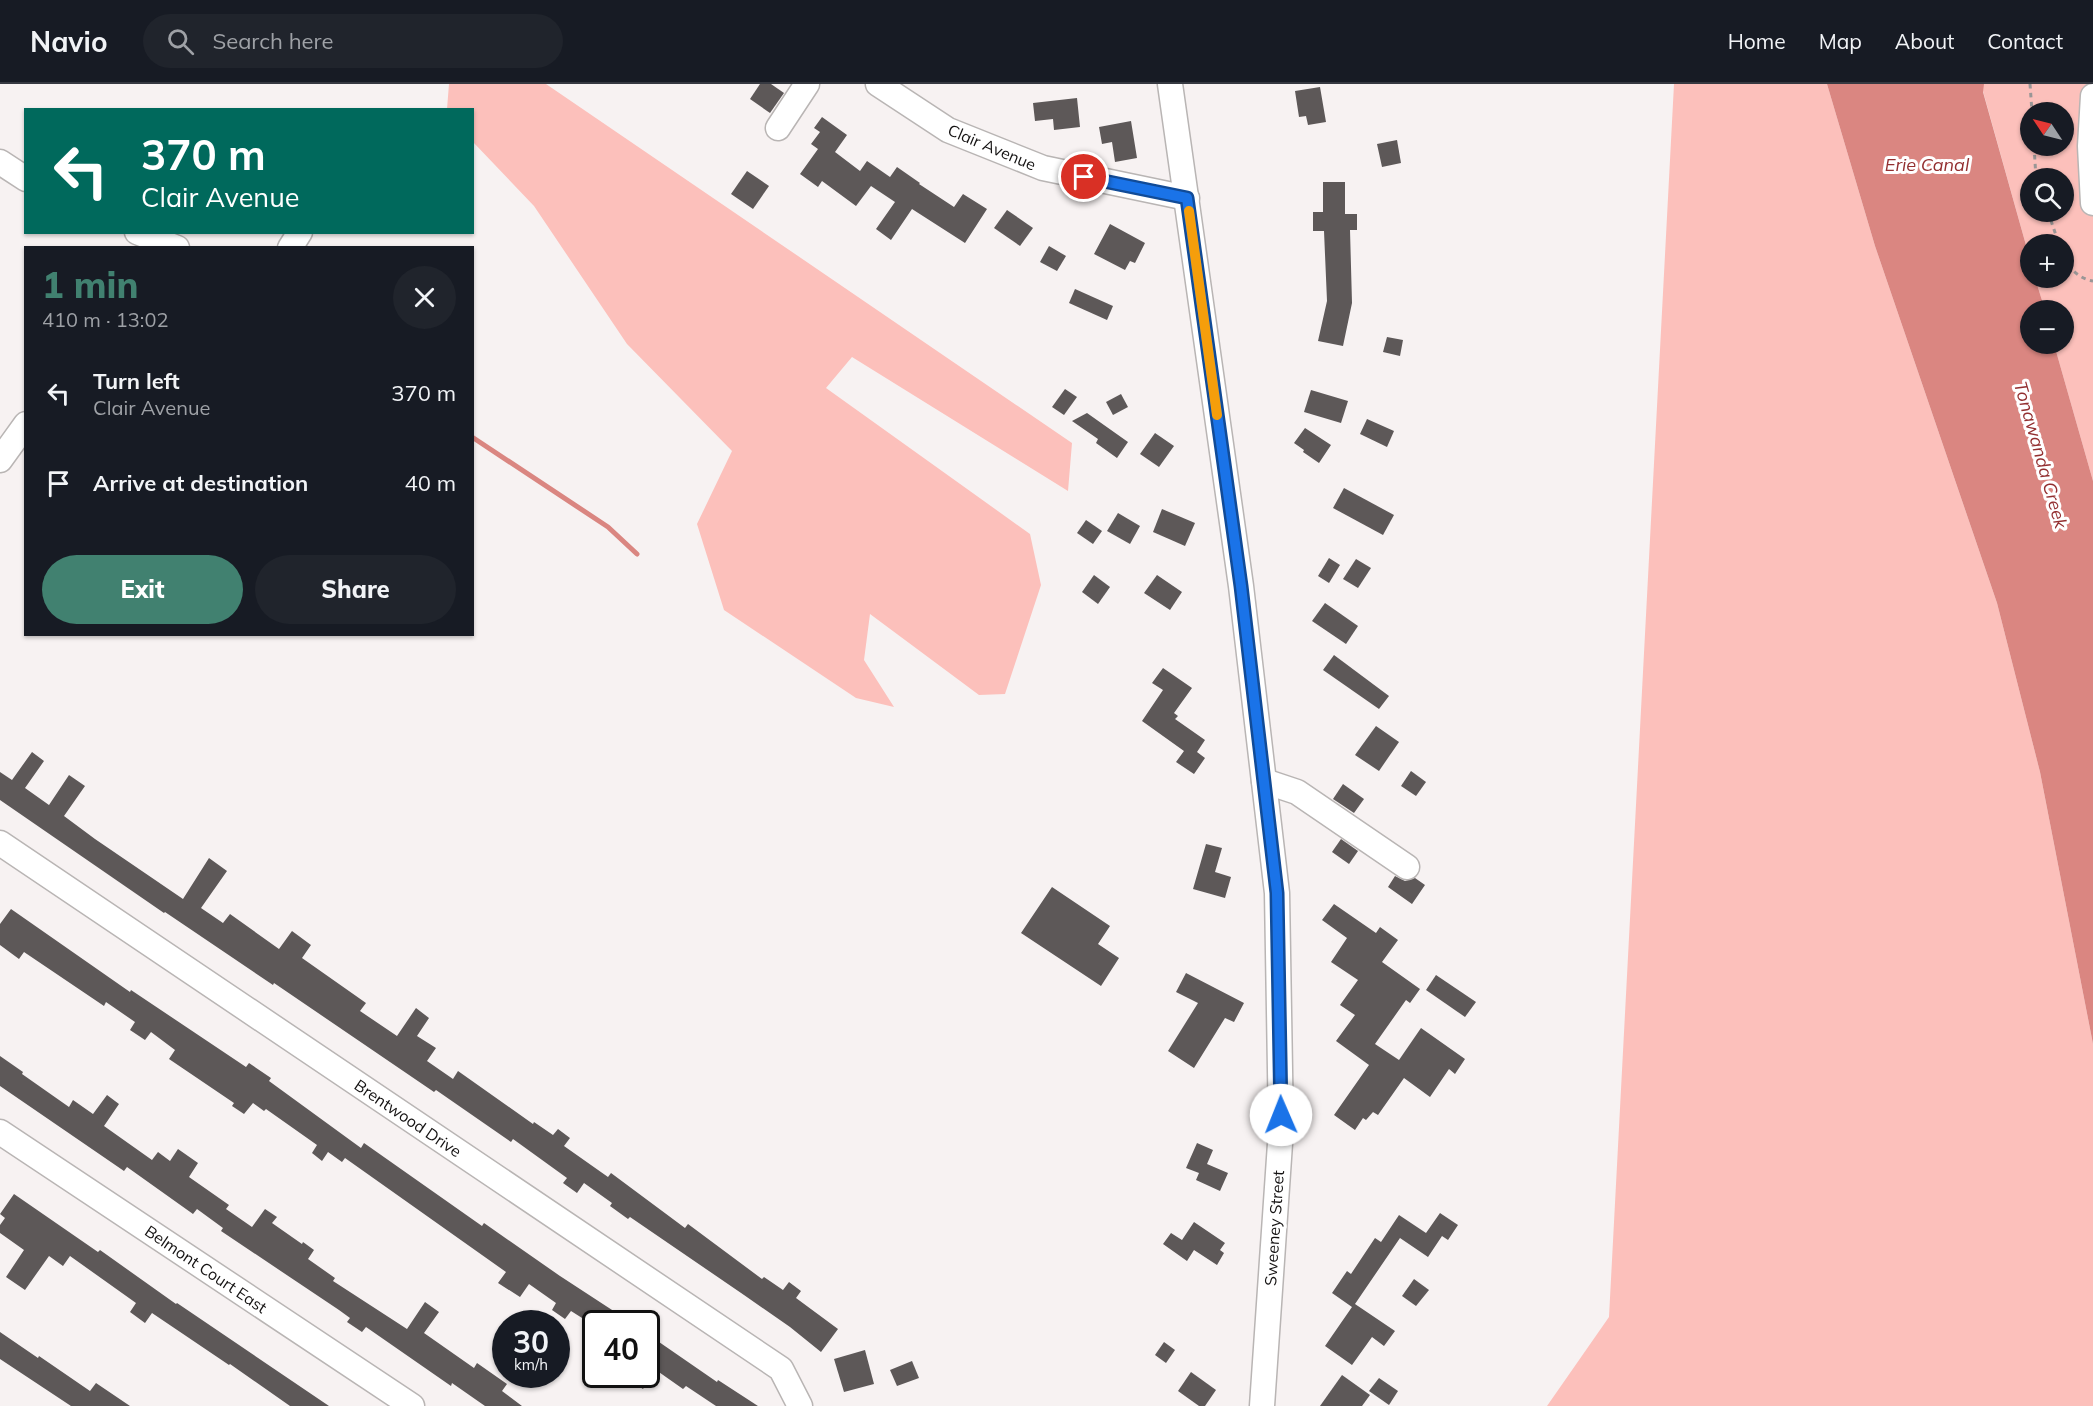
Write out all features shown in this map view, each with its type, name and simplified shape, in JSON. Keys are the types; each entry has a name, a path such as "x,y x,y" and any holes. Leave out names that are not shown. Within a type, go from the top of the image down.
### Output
{"street":[{"path":"778,128 807,84"},
{"name":"Clair Avenue","path":"878,84 948,130 1043,168 1187,198"},
{"name":"Sweeney Street","path":"1170,84 1241,586 1277,893 1281,1129 1262,1406"},
{"path":"2093,96 2090,146 2093,203"},
{"path":"0,162 24,178"},
{"path":"142,234 172,246"},
{"path":"0,460 24,427"},
{"path":"1264,781 1297,792 1407,867"},
{"name":"Brentwood Drive","path":"0,843 781,1369 800,1406"},
{"name":"Belmont Court East","path":"0,1132 412,1406"}],"path":[{"path":"2030,84 2031,102"},
{"path":"2074,272 2093,281"}],"shaded area":[{"path":"449,84 546,84 1072,443 1068,491 852,357 826,388 1030,534 1041,585 1005,694 979,695 870,614 864,660 894,707 856,698 724,610 697,524 732,451 627,344 534,206 474,143 474,108 447,108"},
{"path":"1674,84 1827,84 1875,246 1997,603 2040,772 2093,1044 2093,1406 1547,1406 1609,1317"},
{"path":"1981,84 2093,84 2093,481 2057,354 2074,354 2074,300 2042,300 2038,288 2074,288 2074,234 2023,234"}],"water":[{"name":"Erie Canal","path":"1827,84 1984,84 1983,92 2023,234 2020,234 2020,288 2038,288 2042,300 2020,300 2020,354 2057,354 2093,481 2093,1044 2040,772 1997,603 1875,246"}],"building":[{"path":"760,84 771,84 784,93 770,113 750,99"},
{"path":"1320,87 1326,122 1308,125 1306,116 1299,117 1295,91"},
{"path":"1077,98 1080,127 1054,130 1053,119 1035,121 1033,103"},
{"path":"822,117 847,135 835,152 860,171 867,161 890,177 897,167 954,207 963,194 987,209 965,243 912,209 891,240 876,229 895,202 871,186 856,206 822,181 818,187 800,174 818,149 811,144 820,132 814,128"},
{"path":"1131,121 1137,158 1115,162 1112,142 1102,144 1099,127"},
{"path":"1397,140 1401,163 1382,167 1377,144"},
{"path":"747,171 769,186 753,209 731,194"},
{"path":"1323,182 1345,182 1345,214 1357,214 1357,230 1350,230 1352,303 1343,346 1318,341 1327,301 1324,231 1313,231 1313,212 1323,212"},
{"path":"1007,210 1033,228 1020,246 994,228"},
{"path":"1110,224 1145,243 1135,263 1130,261 1125,270 1094,254"},
{"path":"1049,246 1066,256 1057,271 1040,262"},
{"path":"1075,289 1113,306 1107,320 1069,303"},
{"path":"1387,337 1403,340 1400,356 1383,352"},
{"path":"1065,389 1077,397 1064,415 1052,407"},
{"path":"1311,390 1348,401 1341,423 1304,412"},
{"path":"1121,394 1128,407 1113,415 1106,402"},
{"path":"1087,413 1128,442 1117,458 1096,443 1098,439 1072,421"},
{"path":"1367,419 1394,431 1387,447 1360,434"},
{"path":"1305,428 1331,445 1319,463 1294,443"},
{"path":"1155,433 1174,446 1159,467 1140,454"},
{"path":"1344,488 1394,515 1383,535 1333,508"},
{"path":"1162,509 1195,523 1185,546 1153,532"},
{"path":"1118,513 1140,526 1130,544 1107,531"},
{"path":"1086,520 1102,531 1093,544 1077,533"},
{"path":"1329,558 1340,565 1329,583 1318,576"},
{"path":"1356,559 1371,568 1358,588 1343,579"},
{"path":"1094,575 1110,587 1098,604 1082,592"},
{"path":"1157,575 1182,592 1170,610 1144,593"},
{"path":"1325,603 1358,626 1346,644 1312,621"},
{"path":"1334,655 1389,696 1379,709 1323,670"},
{"path":"1163,668 1192,688 1174,713 1178,716 1175,719 1205,740 1197,752 1205,758 1194,774 1176,762 1184,751 1142,721 1163,690 1152,683"},
{"path":"1376,726 1399,742 1379,771 1355,755"},
{"path":"32,752 44,761 25,788 49,805 69,775 85,786 64,816 95,839 183,899 209,858 227,871 201,908 223,923 230,914 279,949 292,931 311,945 302,958 366,1003 360,1011 397,1036 416,1008 429,1018 417,1036 436,1048 427,1061 453,1079 458,1071 533,1124 534,1122 553,1135 558,1129 570,1138 564,1146 608,1177 611,1173 685,1228 688,1224 762,1279 764,1277 783,1290 789,1282 801,1291 796,1298 838,1329 821,1352 744,1295 630,1217 628,1219 610,1206 612,1203 584,1183 577,1193 563,1183 567,1178 513,1139 511,1142 436,1090 434,1092 274,983 273,985 164,913 0,800 0,772 12,780"},
{"path":"1411,771 1426,782 1416,796 1401,786"},
{"path":"1343,784 1364,799 1354,813 1333,799"},
{"path":"1341,839 1358,851 1349,864 1332,852"},
{"path":"1206,844 1222,848 1215,872 1231,877 1225,898 1193,889"},
{"path":"1395,876 1405,881 1415,878 1425,885 1412,904 1388,887"},
{"path":"1052,887 1110,926 1098,944 1119,958 1101,986 1021,933"},
{"path":"1334,904 1376,933 1380,927 1398,940 1382,962 1420,989 1410,1003 1406,1000 1375,1044 1399,1060 1421,1028 1465,1059 1455,1074 1449,1069 1430,1097 1404,1078 1378,1115 1373,1112 1366,1120 1363,1118 1355,1130 1334,1115 1369,1065 1336,1041 1355,1015 1340,1005 1358,980 1331,962 1347,938 1322,920"},
{"path":"11,909 130,992 131,990 246,1067 249,1063 271,1078 269,1081 361,1148 364,1143 482,1226 484,1223 612,1310 582,1310 582,1318 570,1312 570,1310 552,1310 556,1303 529,1284 520,1297 498,1283 506,1272 345,1158 342,1162 328,1152 322,1161 312,1153 317,1145 266,1109 264,1111 253,1103 244,1114 232,1106 234,1103 169,1059 175,1050 151,1032 145,1040 130,1030 135,1022 106,1002 104,1006 24,952 19,959 0,945 0,924"},
{"path":"1186,973 1244,1003 1234,1022 1225,1018 1194,1068 1168,1051 1198,1003 1176,992"},
{"path":"1436,975 1476,1002 1465,1017 1426,990"},
{"path":"0,1056 69,1107 73,1100 93,1114 107,1095 119,1104 104,1126 152,1160 158,1152 170,1161 178,1149 198,1163 189,1177 229,1205 226,1209 252,1227 265,1209 277,1217 272,1223 314,1250 308,1259 335,1278 333,1281 407,1329 425,1302 439,1312 424,1333 474,1368 477,1363 492,1374 492,1388 504,1388 502,1391 522,1406 485,1406 452,1383 451,1386 366,1327 362,1332 347,1322 350,1318 221,1231 223,1228 197,1209 193,1214 127,1167 124,1171 0,1086"},
{"path":"1197,1143 1213,1150 1207,1164 1228,1173 1220,1191 1196,1180 1199,1173 1186,1168"},
{"path":"14,1194 329,1406 290,1406 152,1313 145,1323 130,1312 136,1303 70,1256 63,1266 49,1256 25,1290 6,1277 24,1250 0,1233 0,1225 5,1218 0,1214"},
{"path":"1440,1213 1458,1225 1448,1240 1442,1236 1428,1257 1400,1238 1355,1304 1395,1331 1384,1346 1372,1337 1352,1365 1325,1346 1352,1307 1332,1293 1347,1271 1351,1274 1375,1238 1381,1242 1399,1215 1426,1233"},
{"path":"1194,1222 1225,1243 1220,1250 1224,1253 1217,1265 1194,1250 1187,1261 1163,1244 1171,1233 1182,1240"},
{"path":"1414,1279 1429,1290 1416,1306 1402,1296"},
{"path":"0,1332 90,1391 96,1383 130,1406 71,1406 0,1359"},
{"path":"1164,1342 1175,1350 1166,1363 1155,1355"},
{"path":"660,1343 717,1382 718,1380 758,1406 716,1406 686,1386 683,1389 660,1373"},
{"path":"865,1350 874,1384 844,1392 834,1359"},
{"path":"912,1361 919,1378 897,1386 890,1370"},
{"path":"1191,1372 1216,1390 1205,1406 1199,1406 1178,1391"},
{"path":"1342,1375 1370,1395 1362,1406 1320,1406"},
{"path":"1379,1378 1398,1391 1389,1405 1369,1391"}],"waterway":[{"path":"474,438 608,527 637,554"}],"slow traffic":[{"path":"1189,211 1217,415"}],"route":[{"path":"1084,177 1187,198 1241,586 1277,893 1281,1115"}],"water label":[{"name":"Tonawanda Creek","path":"2041,455"}]}
